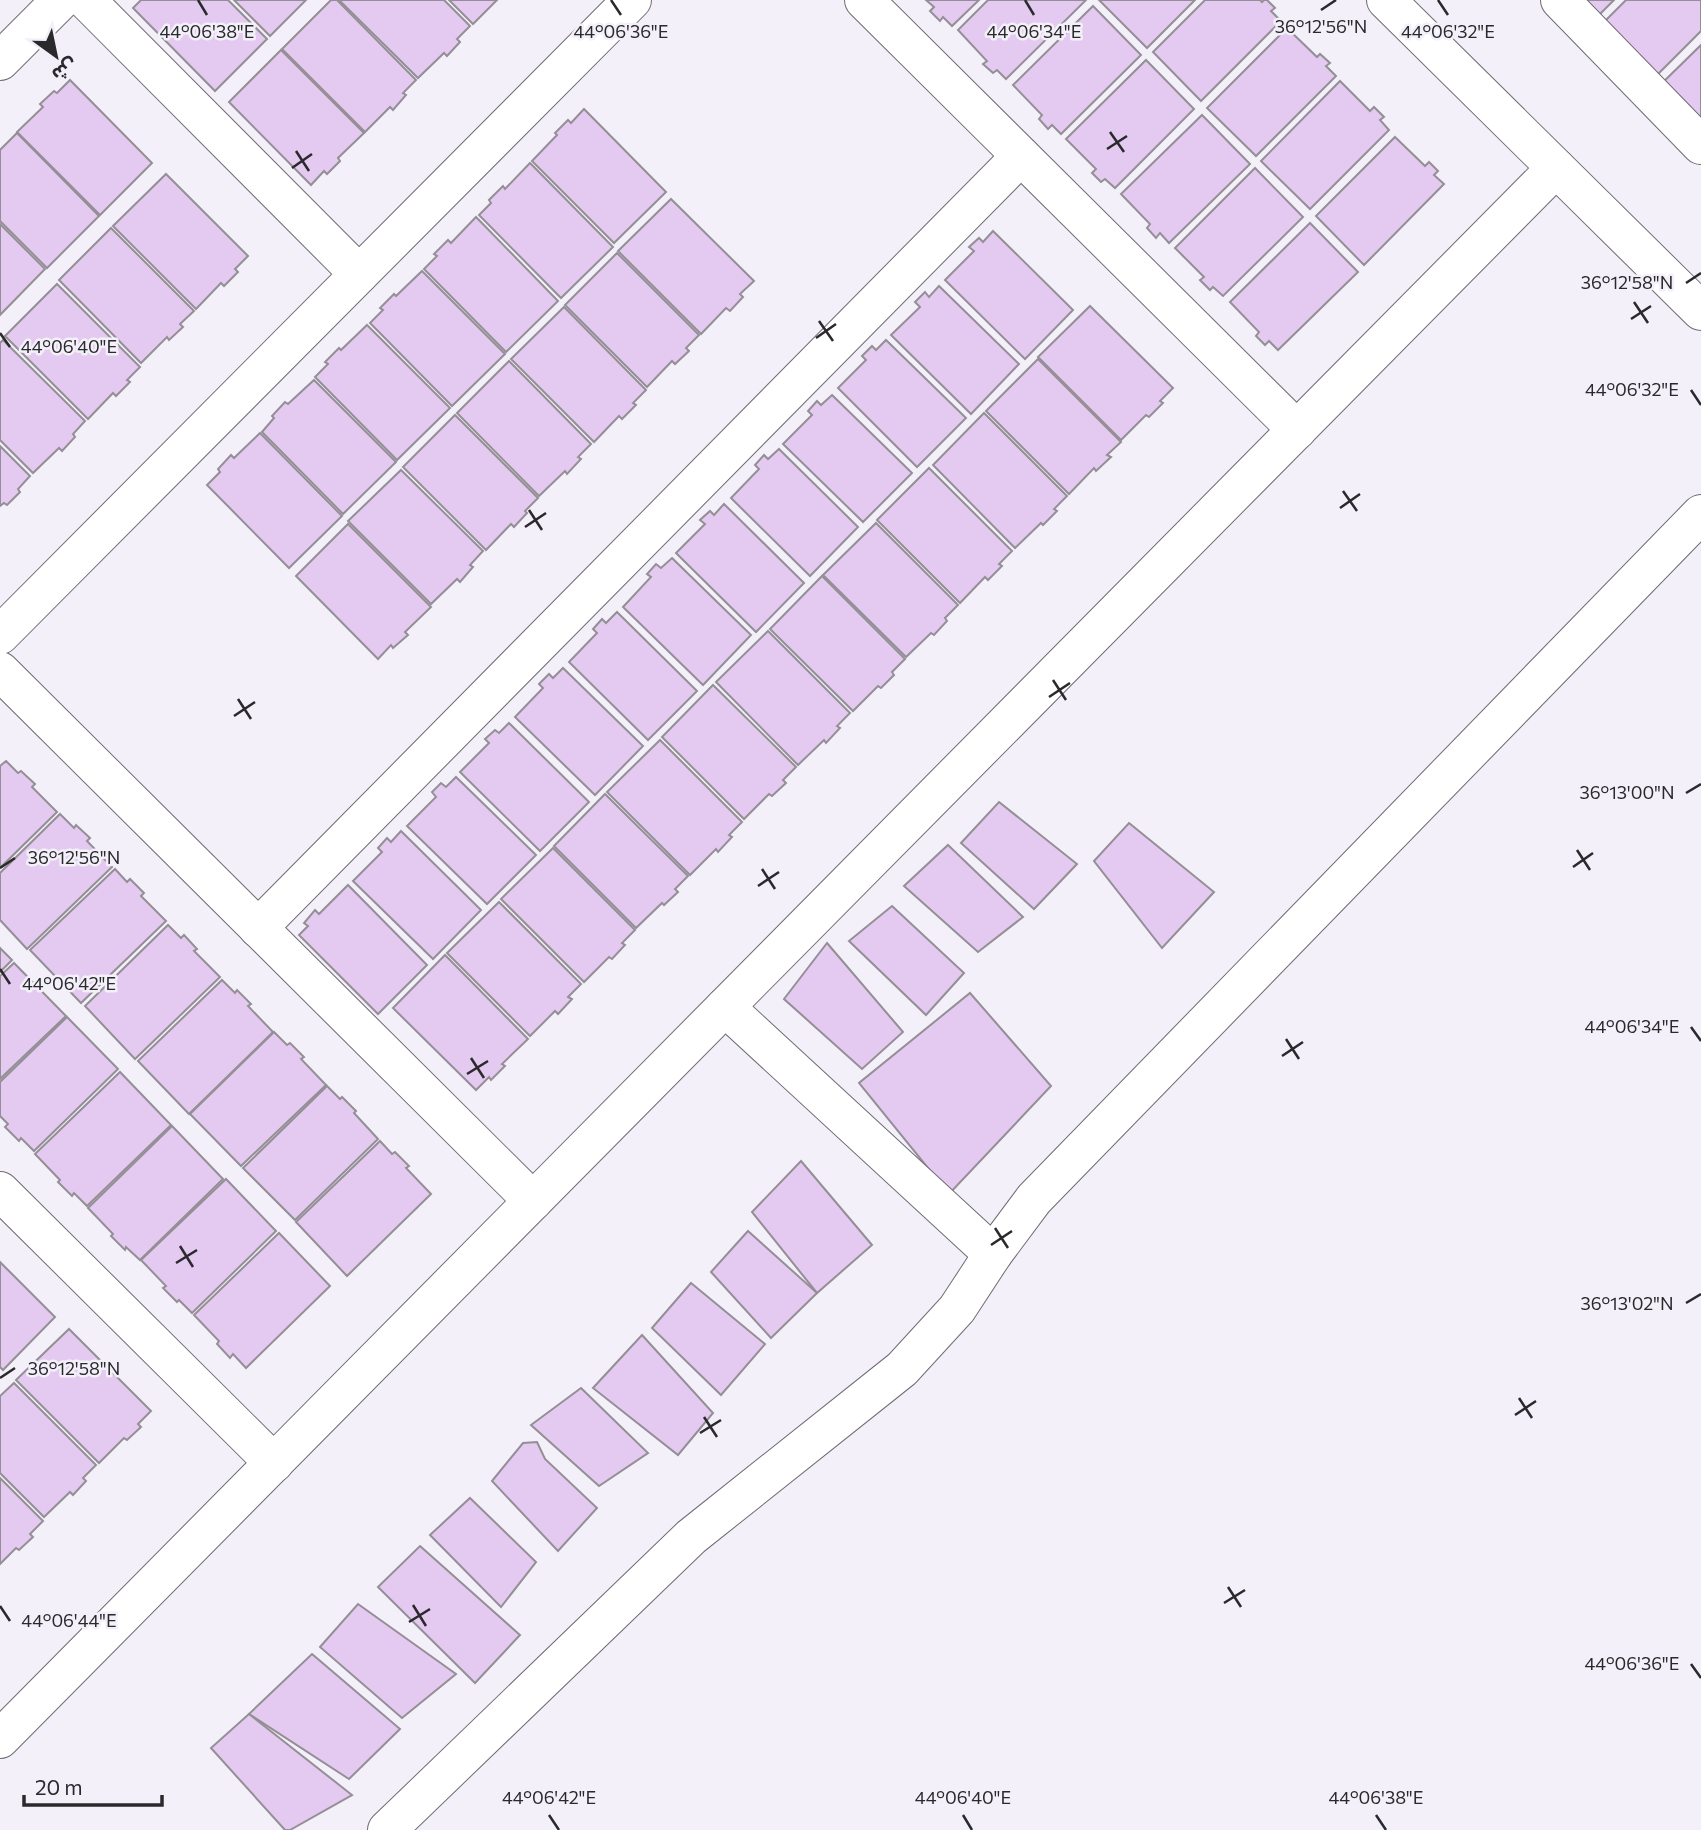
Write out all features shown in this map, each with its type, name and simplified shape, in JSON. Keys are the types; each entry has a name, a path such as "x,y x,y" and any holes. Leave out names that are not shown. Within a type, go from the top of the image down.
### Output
{"street":[{"path":"7,40 61,0"},
{"path":"86,0 359,274"},
{"path":"0,635 632,0"},
{"path":"864,0 1297,430"},
{"path":"1386,0 1701,312"},
{"path":"1560,0 1701,145"},
{"path":"258,928 1021,156"},
{"path":"0,1739 1556,168"},
{"path":"387,1830 691,1537 902,1369 957,1309 1034,1199 1701,514"},
{"path":"0,671 533,1201"},
{"path":"725,1007 993,1254"},
{"path":"0,1191 274,1463"}],"building":[{"path":"141,0 228,0 267,39 215,91 133,8"},
{"path":"234,0 306,0 270,36"},
{"path":"331,0 337,0 416,80 403,93 406,95 393,110 390,107 365,132 282,49"},
{"path":"339,0 444,0 470,26 457,39 460,42 447,56 444,53 418,78"},
{"path":"449,0 497,0 473,24"},
{"path":"926,0 979,0 952,26 943,17 940,21 930,11 934,7"},
{"path":"988,0 1086,0 1006,79 997,70 993,73 983,64 987,61 958,30"},
{"path":"1099,0 1195,0 1147,48"},
{"path":"1205,0 1267,0 1275,8 1271,11 1281,21 1201,101 1153,52"},
{"path":"1561,0 1614,0 1587,27"},
{"path":"1626,0 1701,0 1701,31 1646,86 1593,33"},
{"path":"1093,6 1141,55 1061,134 1052,125 1048,129 1039,119 1042,115 1013,85"},
{"path":"1287,28 1317,57 1320,54 1330,63 1326,66 1336,76 1256,156 1207,108"},
{"path":"1701,45 1701,138 1654,91"},
{"path":"281,50 364,133 338,158 340,161 327,174 324,171 311,185 229,102"},
{"path":"1146,60 1194,109 1115,188 1105,179 1101,182 1092,173 1096,169 1066,139"},
{"path":"70,80 152,163 100,215 17,132 43,107 40,104"},
{"path":"1340,81 1370,111 1374,107 1384,117 1380,120 1389,130 1310,209 1261,161"},
{"path":"584,109 666,192 614,243 532,161 568,120 571,123"},
{"path":"1202,115 1250,164 1169,243 1160,233 1156,238 1147,228 1150,224 1121,194"},
{"path":"17,133 99,216 47,268 0,221 0,150"},
{"path":"1395,137 1425,166 1429,162 1438,171 1434,175 1444,184 1364,265 1316,216"},
{"path":"530,163 613,247 561,298 479,215 491,203 489,200 503,186 505,189"},
{"path":"1255,168 1303,217 1223,296 1213,287 1210,290 1200,280 1204,277 1175,248"},
{"path":"166,174 248,256 235,269 238,272 224,286 221,283 196,309 113,226"},
{"path":"671,199 754,281 740,294 743,297 730,311 726,308 701,334 618,251"},
{"path":"476,217 558,301 506,352 424,269 448,240 451,243"},
{"path":"1310,223 1358,272 1278,350 1269,341 1265,345 1256,336 1259,332 1230,302"},
{"path":"0,224 45,269 0,315"},
{"path":"111,228 194,311 180,324 183,327 169,340 167,337 141,363 59,280"},
{"path":"993,231 1073,310 1025,359 945,280 974,251 969,247 979,238 983,242"},
{"path":"617,253 699,335 686,348 689,351 675,364 672,361 647,387 565,305"},
{"path":"422,271 505,354 452,406 370,323 394,294 396,296"},
{"path":"57,284 140,367 116,396 113,393 88,419 5,336"},
{"path":"939,286 1019,364 971,414 891,335 920,307 915,302 925,292 929,297"},
{"path":"1090,306 1173,388 1149,417 1146,415 1121,440 1038,357"},
{"path":"564,307 646,390 622,419 619,416 594,442 511,359"},
{"path":"367,325 450,408 397,460 315,377 339,348 341,350"},
{"path":"3,340 85,421 62,451 59,448 33,473 0,440 0,343"},
{"path":"886,340 966,418 917,467 838,388 866,360 862,356 872,346 876,350"},
{"path":"1038,359 1121,442 1107,455 1111,457 1096,471 1094,468 1069,494 986,411"},
{"path":"509,361 591,444 567,474 565,471 539,496 457,413"},
{"path":"314,380 396,462 343,514 262,432 285,402 288,404"},
{"path":"832,395 912,473 863,522 783,444 812,415 808,411 817,401 821,405"},
{"path":"984,413 1067,496 1043,525 1041,523 1015,548 933,465"},
{"path":"455,415 538,498 514,527 511,524 486,550 403,467"},
{"path":"260,433 342,516 289,568 207,485 231,455 234,458"},
{"path":"0,446 30,476 18,489 20,492 7,505 4,503 0,506"},
{"path":"779,449 858,527 810,576 731,498 759,469 755,465 764,455 768,459"},
{"path":"929,468 1012,551 988,580 985,577 960,603 877,520"},
{"path":"401,470 483,551 460,582 457,579 431,604 348,521"},
{"path":"724,504 804,583 756,632 676,553 705,524 700,520 710,511 714,515"},
{"path":"876,523 958,605 934,635 931,633 906,657 823,575"},
{"path":"348,524 431,607 405,632 408,635 393,648 391,645 378,659 296,576"},
{"path":"672,558 751,635 703,685 623,607 651,577 647,574 656,564 661,568"},
{"path":"822,576 905,659 881,688 878,686 853,711 770,629"},
{"path":"617,612 697,691 648,740 569,662 597,633 593,629 602,619 606,623"},
{"path":"768,631 850,713 826,743 824,740 798,765 716,682"},
{"path":"563,668 643,746 595,795 515,717 543,688 539,684 549,674 553,678"},
{"path":"713,685 796,767 783,780 786,783 772,796 769,794 744,819 662,737"},
{"path":"509,723 589,802 540,851 460,772 489,743 485,739 495,730 499,733"},
{"path":"660,740 742,822 718,852 716,849 690,875 607,792"},
{"path":"6,761 35,784 32,787 57,812 0,868 0,766"},
{"path":"456,777 536,855 487,904 407,826 436,797 432,792 441,783 446,787"},
{"path":"605,794 688,876 675,889 678,892 636,928 554,846"},
{"path":"999,802 1077,864 1034,909 961,843"},
{"path":"60,814 74,828 76,825 90,838 87,841 112,867 27,949 0,920 0,873"},
{"path":"1129,823 1214,892 1162,948 1094,861"},
{"path":"401,831 481,910 433,959 353,881 382,852 378,848 387,838 391,842"},
{"path":"948,845 1023,917 978,952 904,886"},
{"path":"553,848 635,930 622,943 625,945 612,959 609,957 584,982 501,899"},
{"path":"115,869 127,882 130,879 144,893 141,896 166,921 81,1003 30,950"},
{"path":"348,885 427,965 378,1014 299,935 308,926 304,923 315,910 319,914"},
{"path":"499,902 581,984 568,997 572,999 558,1014 555,1011 530,1036 447,953"},
{"path":"892,906 964,973 926,1015 849,941"},
{"path":"168,925 181,938 184,935 197,949 194,951 220,977 135,1059 85,1006"},
{"path":"827,943 903,1032 862,1069 784,999"},
{"path":"0,948 12,960 0,972"},
{"path":"445,955 528,1039 502,1064 505,1066 491,1080 489,1077 476,1090 393,1008"},
{"path":"14,963 66,1016 0,1079 0,976"},
{"path":"222,980 251,1004 248,1006 273,1032 189,1114 138,1061"},
{"path":"970,993 1051,1086 949,1194 859,1083"},
{"path":"67,1017 118,1069 34,1151 5,1127 8,1124 0,1116 0,1082"},
{"path":"274,1032 304,1057 301,1059 326,1085 241,1166 190,1114"},
{"path":"120,1072 171,1125 87,1206 58,1182 60,1180 35,1154"},
{"path":"327,1086 356,1111 354,1113 378,1139 295,1220 243,1168"},
{"path":"172,1126 223,1179 140,1260 111,1236 113,1234 88,1208"},
{"path":"380,1141 409,1166 406,1168 431,1194 347,1276 296,1222"},
{"path":"801,1161 872,1245 817,1293 752,1212"},
{"path":"226,1179 276,1231 192,1313 163,1288 166,1286 141,1260"},
{"path":"748,1231 817,1293 771,1338 711,1272"},
{"path":"279,1233 330,1286 246,1368 233,1354 230,1358 217,1344 219,1341 194,1315"},
{"path":"0,1262 55,1317 3,1370 0,1367"},
{"path":"691,1283 765,1344 721,1395 652,1328"},
{"path":"69,1329 151,1411 138,1424 141,1427 127,1440 124,1438 99,1463 16,1380"},
{"path":"642,1335 713,1413 678,1455 593,1388"},
{"path":"14,1383 96,1465 83,1478 86,1481 73,1495 70,1492 44,1517 0,1473 0,1396"},
{"path":"581,1388 648,1453 599,1486 531,1425"},
{"path":"537,1442 545,1459 597,1508 558,1551 492,1481 523,1443"},
{"path":"0,1478 43,1521 30,1534 33,1537 19,1550 16,1548 0,1564"},
{"path":"470,1498 536,1562 501,1607 430,1535"},
{"path":"420,1546 520,1635 475,1683 378,1587"},
{"path":"358,1604 456,1674 402,1718 320,1647"},
{"path":"312,1654 400,1729 349,1779 249,1714"},
{"path":"249,1714 352,1795 290,1830 285,1830 211,1748"}]}
